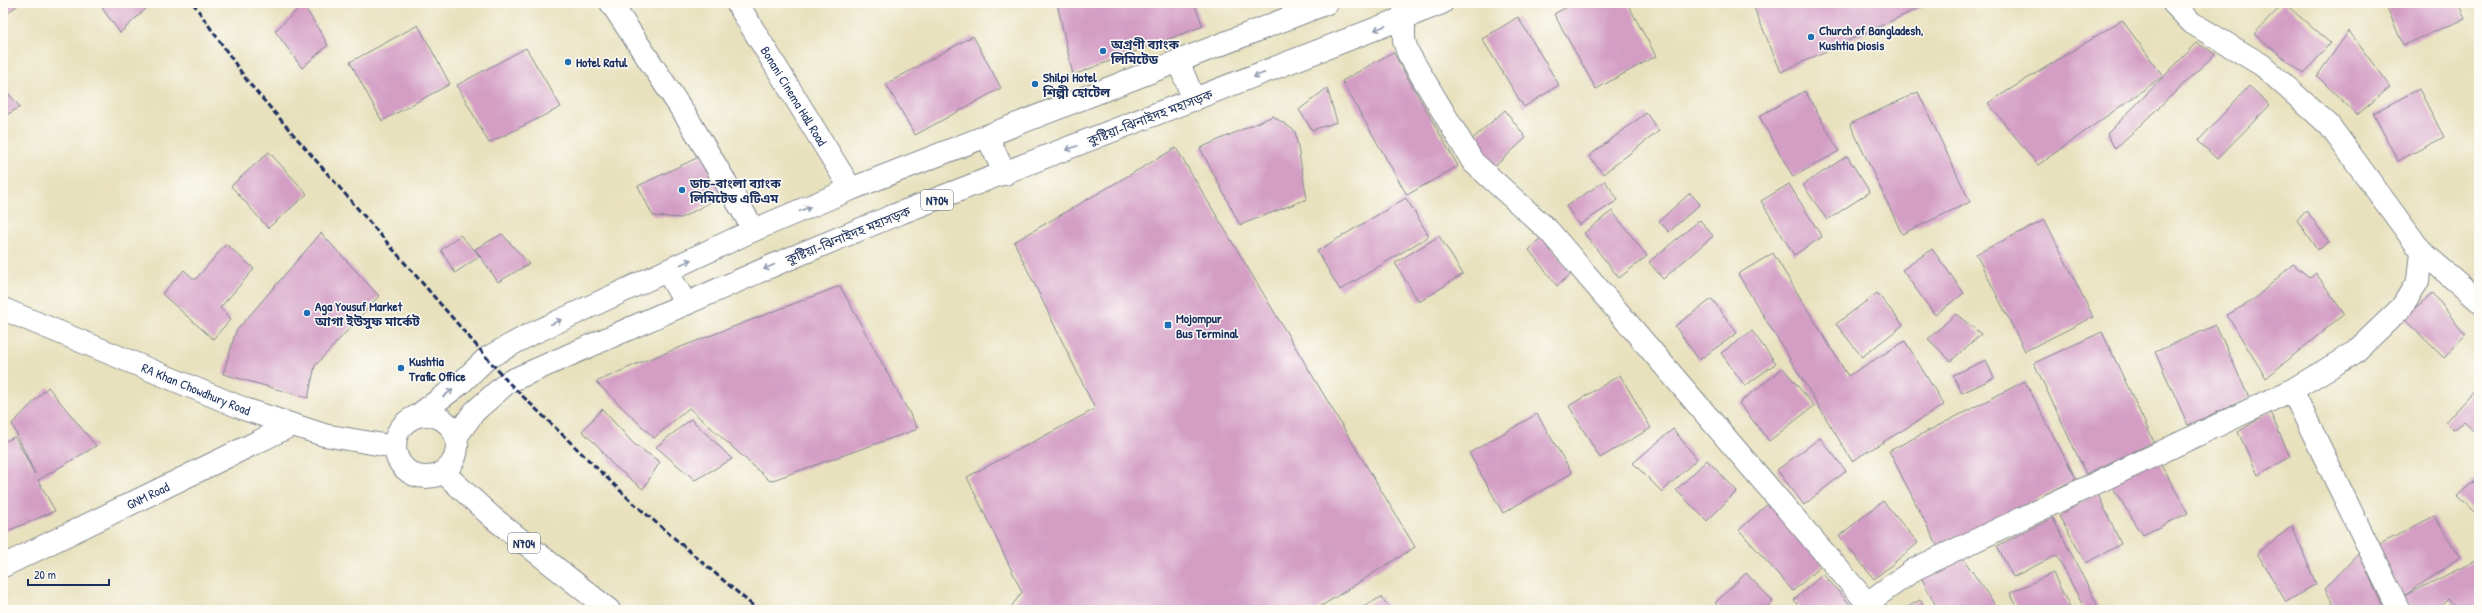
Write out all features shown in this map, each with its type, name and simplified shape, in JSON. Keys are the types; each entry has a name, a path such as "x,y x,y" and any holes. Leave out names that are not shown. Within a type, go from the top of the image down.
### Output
{"main road":[{"path":"610,3 688,119 754,230"},
{"name":"Bonani Cinema Hall Road","path":"737,3 851,189"},
{"path":"417,416 435,416 444,421 456,437 456,457 444,472 428,478 412,474 400,463 395,447 396,439 403,425 460,384 487,358 527,336 754,230 851,189 1327,3"},
{"name":"কুষ্টিয়া-ঝিনাইদহ মহাসড়ক","path":"456,437 474,412 508,382 876,223 1194,100 1404,11 1442,3"},
{"path":"2173,3 2192,23 2262,65 2330,125 2421,251 2479,301"},
{"path":"1404,11 1404,41 1408,53 1473,162 1549,231 1867,607 1878,596 1915,569 2292,390 2354,353 2401,308 2418,281 2421,251"},
{"path":"1178,61 1194,100"},
{"path":"987,136 1005,174"},
{"path":"667,271 686,304"},
{"name":"RA Khan Chowdhury Road","path":"3,309 246,410 324,435 395,447"},
{"path":"2292,390 2399,610"},
{"name":"GNM Road","path":"3,566 292,425"},
{"name":"N704","path":"444,472 492,517 609,610"}],"building":[{"path":"3,3 20,3 3,17"},
{"path":"108,3 152,3 120,33 102,8"},
{"name":"অগ্রণী ব্যাংক লিমিটেড","path":"1057,3 1194,3 1203,26 1073,75"},
{"path":"1574,3 1627,3 1656,56 1596,89 1554,14"},
{"name":"Church of Bangladesh, Kushtia Diosis","path":"1752,3 1930,3 1781,72"},
{"path":"2284,3 2330,43 2304,74 2254,34"},
{"path":"2385,3 2458,3 2465,19 2403,45"},
{"path":"303,4 328,45 302,68 275,31"},
{"path":"1518,17 1559,85 1524,107 1482,39"},
{"path":"2122,20 2163,76 2038,165 1988,103"},
{"path":"418,25 450,84 382,121 350,62"},
{"path":"2349,31 2390,87 2357,115 2317,76"},
{"path":"973,36 1001,88 915,135 886,84"},
{"path":"2197,43 2215,54 2115,149 2107,134"},
{"path":"526,48 561,107 489,143 457,85"},
{"path":"1393,52 1458,166 1407,195 1342,81"},
{"path":"2249,86 2270,105 2217,159 2198,141"},
{"path":"3,87 20,107 3,117"},
{"path":"1327,88 1337,122 1312,130 1299,110"},
{"path":"2419,89 2444,137 2398,161 2373,113"},
{"path":"1805,91 1839,151 1793,177 1759,116"},
{"path":"1918,92 1970,202 1902,234 1850,124"},
{"path":"1505,110 1526,138 1492,169 1469,142"},
{"path":"1646,113 1659,131 1603,174 1589,156"},
{"path":"1273,116 1295,131 1307,199 1240,225 1200,148"},
{"name":"Mojompur Bus Terminal","path":"1176,148 1415,547 1315,610 1009,610 1022,592 967,477 1095,409 1014,242"},
{"path":"269,152 307,194 268,228 231,186"},
{"name":"ডাচ-বাংলা ব্যাংক লিমিটেড এটিএম","path":"703,155 726,194 681,218 653,216 638,186"},
{"path":"1847,156 1870,192 1827,220 1803,185"},
{"path":"1605,181 1618,200 1579,225 1566,206"},
{"path":"1789,184 1822,237 1794,255 1761,201"},
{"path":"1690,193 1700,204 1669,232 1659,221"},
{"path":"1406,198 1429,236 1340,290 1317,251"},
{"path":"2306,210 2329,242 2317,250 2297,220"},
{"path":"1612,211 1647,256 1619,278 1584,233"},
{"path":"1700,220 1713,236 1663,279 1649,262"},
{"path":"2045,220 2093,317 2025,351 1976,254"},
{"name":"Aga Yousuf Market আগা ইউসুফ মার্কেট","path":"321,233 379,296 315,366 308,398 223,374 236,331"},
{"path":"502,234 529,264 498,282 475,249"},
{"path":"460,235 480,256 455,273 441,250"},
{"path":"1543,235 1571,274 1557,286 1529,250"},
{"path":"1439,236 1463,274 1419,302 1395,263"},
{"path":"226,244 254,269 220,308 231,319 213,339 162,294 184,270 195,280"},
{"path":"1932,249 1964,293 1935,315 1902,270"},
{"path":"1773,253 1848,376 1905,341 1944,405 1852,461 1738,274"},
{"path":"2293,264 2310,278 2316,273 2344,314 2266,378 2227,315 2252,301"},
{"path":"840,286 918,429 770,481 689,408 654,438 596,382 639,363"},
{"path":"1877,293 1903,325 1862,357 1836,324"},
{"path":"2433,293 2465,335 2444,358 2403,318"},
{"path":"1712,299 1737,333 1699,360 1675,326"},
{"path":"1956,314 1981,334 1951,361 1928,339"},
{"path":"2216,325 2249,398 2188,425 2155,352"},
{"path":"1752,331 1776,363 1745,386 1721,353"},
{"path":"2102,332 2154,442 2086,474 2034,363"},
{"path":"1986,360 1994,378 1962,393 1953,375"},
{"path":"1783,368 1814,406 1769,441 1739,403"},
{"path":"1620,375 1651,428 1600,458 1569,406"},
{"path":"2025,381 2076,479 1939,549 1889,451"},
{"path":"2479,385 2479,436 2464,422 2453,430 2445,422"},
{"path":"48,387 96,446 38,480 55,511 3,533 3,442 15,437 35,474 12,424"},
{"path":"602,409 634,444 660,462 643,489 612,464 599,447 582,431"},
{"path":"2270,412 2290,457 2258,475 2238,432"},
{"path":"1537,414 1572,473 1503,513 1469,453"},
{"path":"691,419 732,459 695,480 656,447"},
{"path":"1673,429 1697,459 1662,492 1633,463"},
{"path":"1820,438 1846,471 1804,505 1777,470"},
{"path":"2157,458 2188,513 2143,535 2109,482"},
{"path":"1707,460 1737,491 1707,521 1676,490"},
{"path":"2479,477 2479,515 2457,496"},
{"path":"2097,492 2121,544 2086,563 2059,516"},
{"path":"1883,501 1918,543 1874,579 1839,536"},
{"path":"1770,502 1824,563 1793,591 1739,530"},
{"path":"2434,516 2460,557 2404,596 2475,561 2479,567 2479,610 2458,610 2448,598 2436,610 2411,610 2373,548"},
{"path":"2053,518 2100,610 2085,610 2057,555 2013,577 1997,546"},
{"path":"2292,526 2316,584 2286,602 2257,553"},
{"path":"2359,553 2384,610 2337,610 2325,589"},
{"path":"1962,557 1995,605 1987,610 1938,610 1920,575"},
{"path":"1746,573 1773,601 1764,610 1722,610 1715,603"},
{"path":"2053,573 2071,610 2019,610 2010,593"},
{"path":"1823,574 1853,608 1850,610 1802,610 1794,600"},
{"path":"1381,597 1391,610 1358,610"},
{"path":"1920,600 1926,610 1902,610"}],"railway":[{"path":"193,3 248,82 508,382 631,501 758,610"}],"place":[{"name":"Church of Bangladesh, Kushtia Diosis","path":"1811,37"},
{"name":"অগ্রণী ব্যাংক লিমিটেড","path":"1103,51"},
{"name":"Hotel Ratul","path":"568,62"},
{"name":"Shilpi Hotel শিল্পী হোটেল","path":"1035,84"},
{"name":"ডাচ-বাংলা ব্যাংক লিমিটেড এটিএম","path":"682,190"},
{"name":"Aga Yousuf Market আগা ইউসুফ মার্কেট","path":"307,313"},
{"name":"Mojompur Bus Terminal","path":"1168,325"},
{"name":"Kushtia Trafic Office","path":"401,368"}]}
